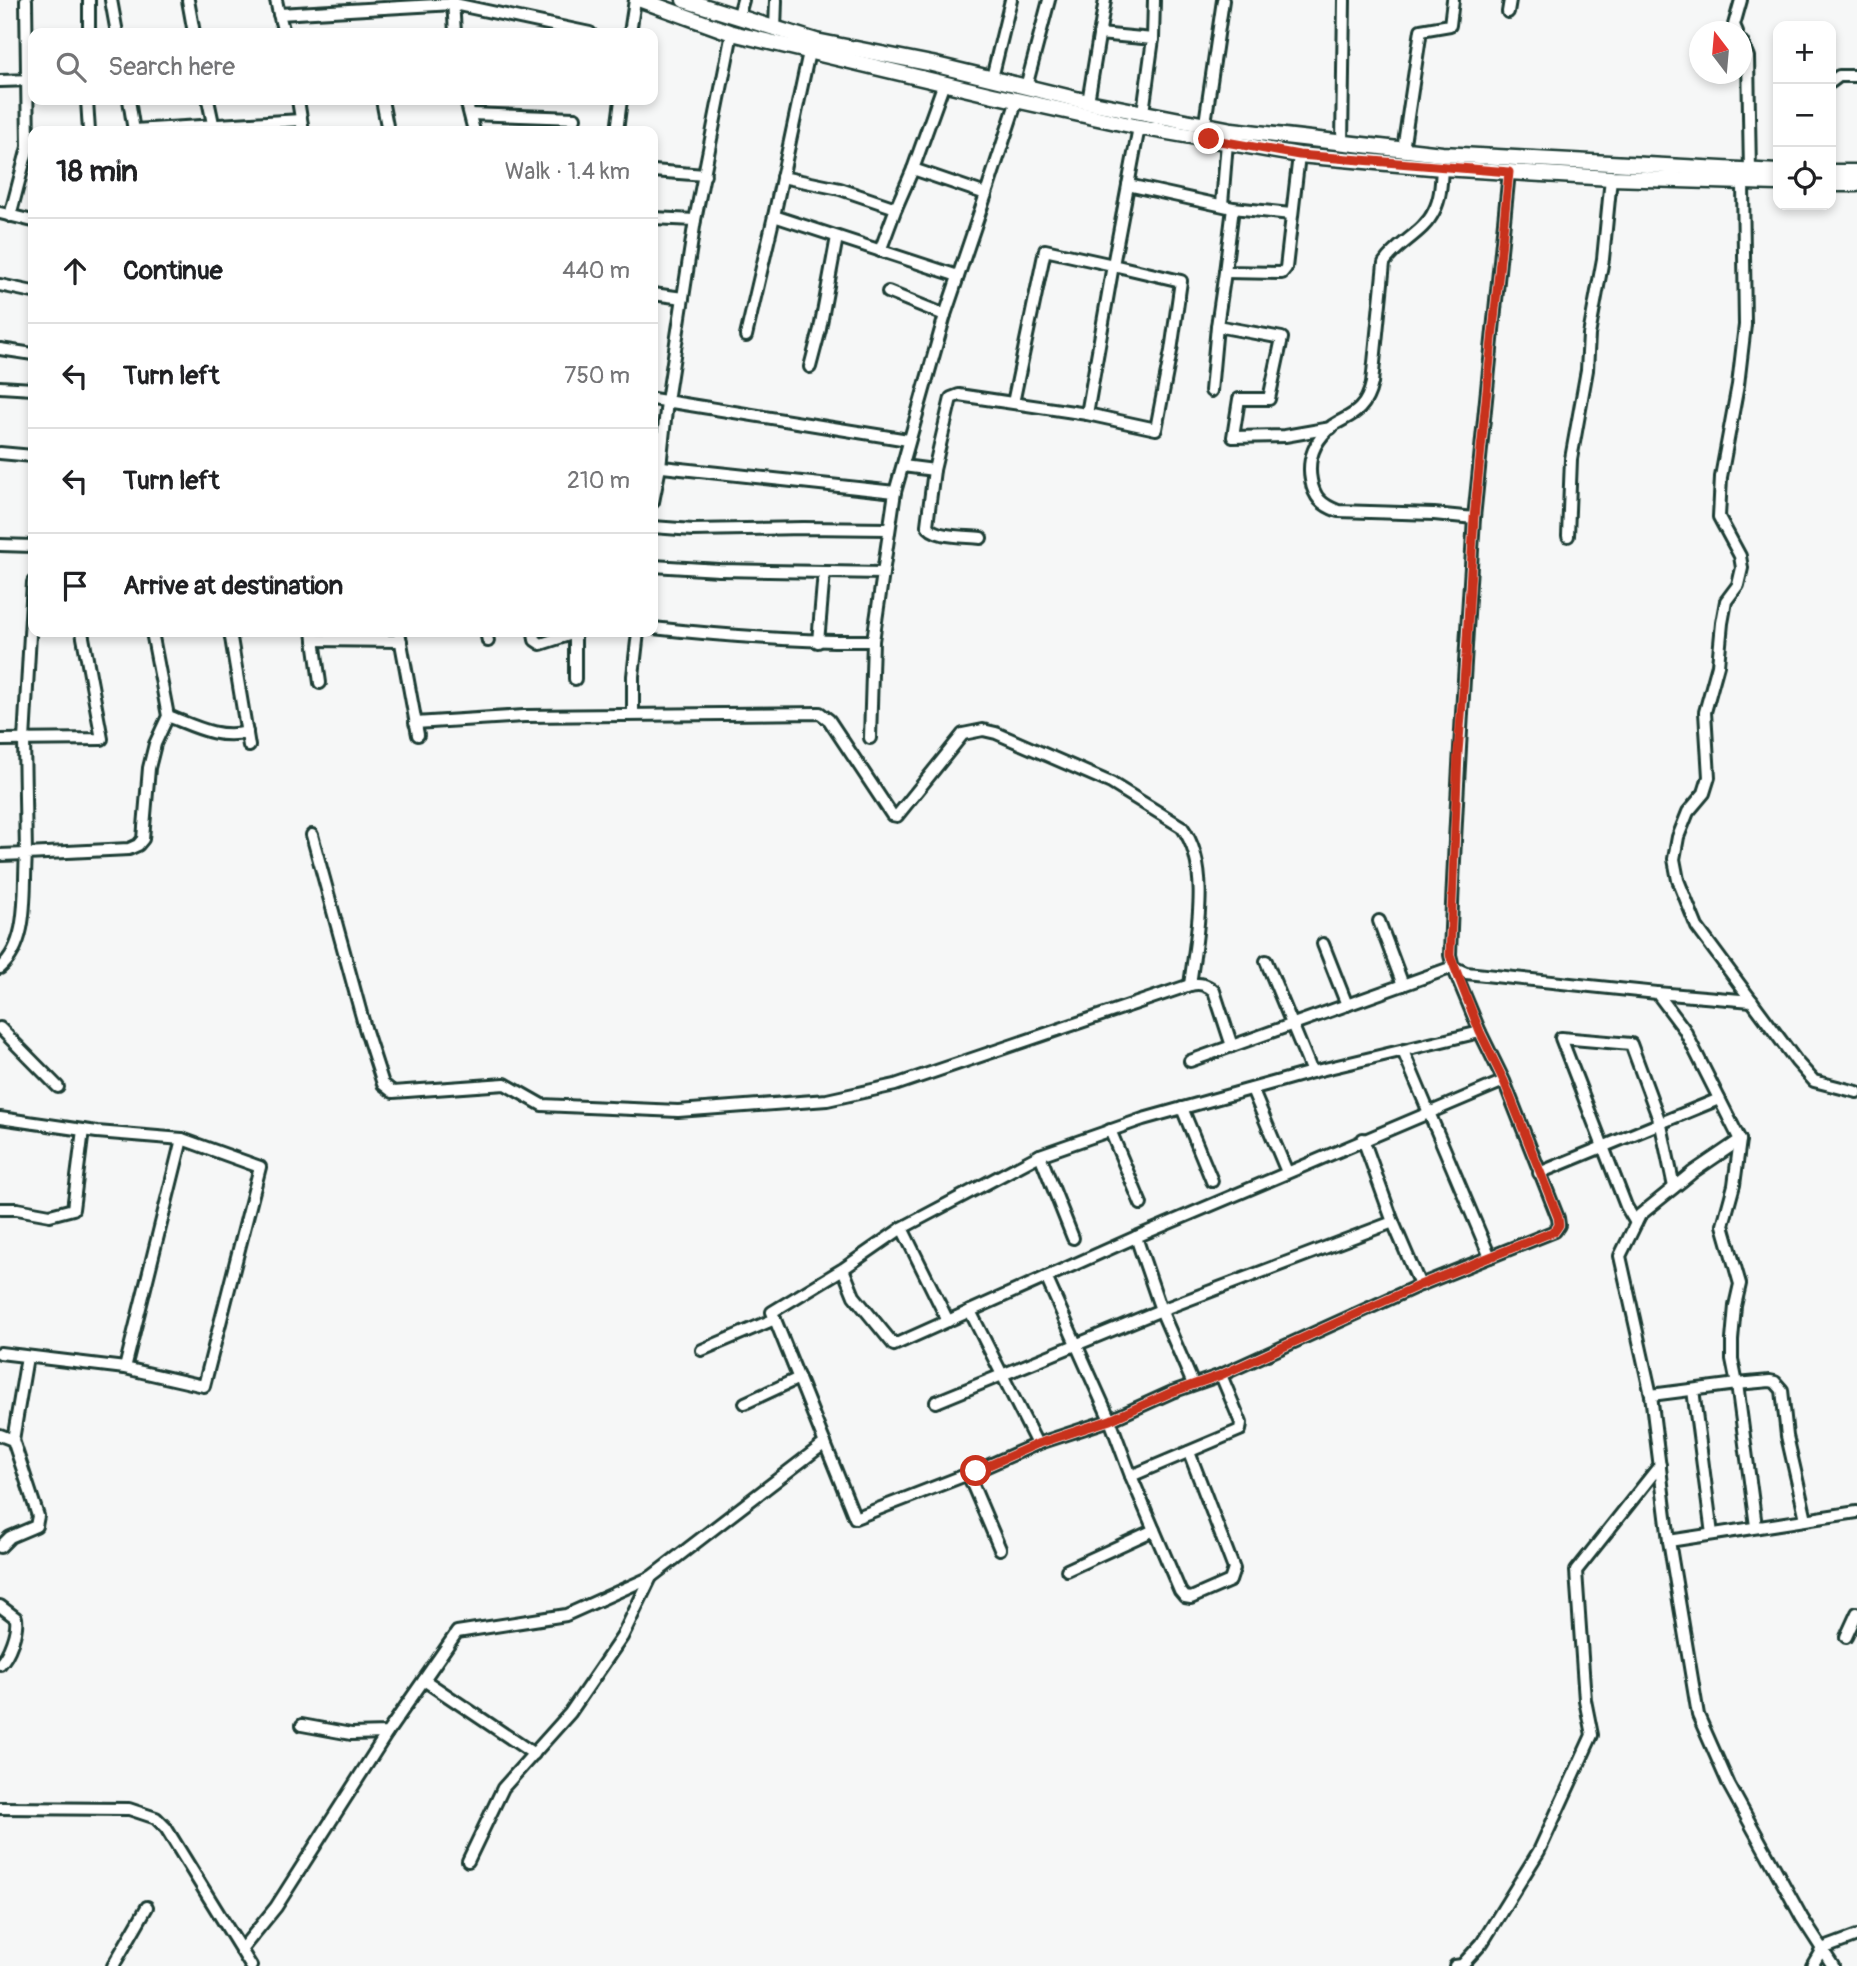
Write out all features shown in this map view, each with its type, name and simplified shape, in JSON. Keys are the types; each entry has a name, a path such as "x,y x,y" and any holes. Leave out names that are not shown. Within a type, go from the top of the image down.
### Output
{"main road":[{"path":"641,0 732,33 809,52 1139,127 1299,155 1611,178 1747,177 1773,173"},
{"path":"684,0 816,41 992,78 1088,102 1232,130 1404,150 1747,177 1773,182"},
{"path":"1836,172 1857,172"},
{"path":"1836,184 1857,184"}],"street":[{"path":"26,0 28,32"},
{"path":"89,0 89,28"},
{"path":"111,0 116,28"},
{"path":"188,0 193,28"},
{"path":"276,0 283,28"},
{"path":"631,28 635,0"},
{"path":"738,18 743,0"},
{"path":"775,30 776,0"},
{"path":"992,78 1011,0"},
{"path":"1026,87 1049,0"},
{"path":"1088,102 1105,0"},
{"path":"1143,112 1153,39 1154,0"},
{"path":"1205,124 1223,0"},
{"path":"1342,144 1344,0"},
{"path":"1404,150 1421,30 1450,25 1453,0"},
{"path":"1508,12 1510,0"},
{"path":"1735,21 1741,0"},
{"path":"279,14 454,2 568,28"},
{"path":"454,2 455,28"},
{"path":"658,460 695,219 732,33"},
{"path":"1099,34 1153,39"},
{"path":"746,336 775,216 809,52"},
{"path":"1836,78 1857,76"},
{"path":"0,80 28,80"},
{"path":"880,251 944,83"},
{"path":"1748,84 1745,325 1738,385 1721,477 1719,517 1740,556 1742,568 1738,585 1726,601 1718,666 1706,712 1709,777 1704,793 1688,812 1678,837 1674,859 1678,880 1697,928 1814,1082 1857,1092"},
{"path":"870,738 873,641 895,492 945,315 1017,100"},
{"path":"29,126 30,105"},
{"path":"87,105 89,126"},
{"path":"130,105 133,126"},
{"path":"209,105 214,126"},
{"path":"273,126 302,125 299,105"},
{"path":"383,105 387,126"},
{"path":"467,105 473,126"},
{"path":"618,126 620,105"},
{"path":"470,114 575,118"},
{"path":"1087,414 1139,127"},
{"path":"1211,391 1225,272 1227,142"},
{"path":"28,147 5,214 28,220"},
{"path":"1225,272 1282,273 1286,268 1299,155"},
{"path":"1442,167 1439,197 1429,220 1390,254 1384,263 1372,383 1368,397 1359,410 1331,428 1313,449 1309,467 1317,499 1324,506 1347,512 1434,514 1474,518"},
{"path":"913,169 986,194"},
{"path":"658,171 705,175"},
{"path":"1480,1032 1312,1072 1182,1108 1040,1155 902,1228 843,1269 772,1312 855,1518 1037,1444 1110,1420 1193,1384 1221,1375 1420,1285 1555,1231 1559,1225 1504,1081 1480,1032 1450,955 1458,752 1474,518 1509,172"},
{"path":"782,177 840,189 896,208"},
{"path":"1568,536 1571,459 1603,259 1611,178"},
{"path":"1128,185 1227,206 1291,214"},
{"path":"775,216 958,276"},
{"path":"658,218 695,219"},
{"path":"810,367 837,237"},
{"path":"981,538 937,534 929,530 927,525 934,470 951,398 959,395 1087,414 1156,429 1181,281 1045,250 1013,403"},
{"path":"0,285 28,291"},
{"path":"888,292 945,315"},
{"path":"658,295 683,298"},
{"path":"1217,326 1282,338 1269,400 1239,399 1233,437 1284,436 1331,428"},
{"path":"0,349 28,353"},
{"path":"0,387 28,389"},
{"path":"658,400 908,440"},
{"path":"0,453 28,456"},
{"path":"658,466 895,492"},
{"path":"903,466 934,470"},
{"path":"658,527 693,530 890,529"},
{"path":"0,545 28,547"},
{"path":"658,566 883,573"},
{"path":"818,642 824,572"},
{"path":"658,629 744,638 818,642 873,641"},
{"path":"0,968 9,960 19,938 26,854 24,740 30,637"},
{"path":"0,740 102,739 83,637"},
{"path":"0,855 129,849 143,839 152,756 168,716 153,637"},
{"path":"231,637 249,746"},
{"path":"314,637 320,683"},
{"path":"400,637 418,735"},
{"path":"535,637 541,644 561,637"},
{"path":"575,637 575,679"},
{"path":"633,714 633,676 637,637"},
{"path":"415,723 524,716 820,713 829,720 892,815 897,816 963,734 973,731 996,733 1111,783 1182,827 1194,852 1200,890 1190,985"},
{"path":"168,716 216,734 236,735 247,732"},
{"path":"312,835 377,1065 383,1084 393,1092 505,1084 542,1105 678,1111 827,1101 895,1085 1190,985 1207,985 1214,991 1232,1046"},
{"path":"1378,921 1403,985"},
{"path":"1322,943 1347,1004"},
{"path":"1266,961 1312,1072"},
{"path":"1190,1061 1453,967 1466,973 1752,1001"},
{"path":"1657,993 1684,1029 1740,1140 1734,1185 1723,1225 1740,1284 1735,1306 1732,1359 1756,1527"},
{"path":"0,1028 58,1087"},
{"path":"1636,1223 1626,1206 1561,1038 1631,1044 1661,1125 1675,1187"},
{"path":"1403,1051 1490,1257"},
{"path":"843,1269 854,1296 894,1345 1136,1237 1504,1081"},
{"path":"1252,1089 1287,1172"},
{"path":"1539,1173 1719,1099"},
{"path":"1182,1108 1212,1181"},
{"path":"0,1118 83,1130 182,1139 260,1167 204,1386 125,1368 0,1353"},
{"path":"0,1209 50,1215 73,1209 83,1130"},
{"path":"1110,1130 1141,1204"},
{"path":"125,1368 182,1139"},
{"path":"1363,1139 1393,1222 1420,1285"},
{"path":"1740,1140 1640,1215 1620,1256 1651,1395 1669,1541 1698,1715 1729,1785 1802,1918 1833,1966"},
{"path":"1040,1155 1073,1238"},
{"path":"936,1402 1161,1310 1393,1222"},
{"path":"902,1228 948,1321"},
{"path":"1136,1237 1161,1310 1193,1384"},
{"path":"1046,1277 1110,1420 1180,1591 1185,1597 1191,1598 1230,1581 1234,1569 1189,1452"},
{"path":"970,1311 1037,1444"},
{"path":"702,1350 775,1319"},
{"path":"0,1547 10,1537 36,1526 38,1521 37,1510 13,1440 27,1357"},
{"path":"1131,1476 1240,1430 1241,1423 1221,1375"},
{"path":"745,1403 799,1378"},
{"path":"1651,1395 1775,1382 1782,1390 1787,1436 1806,1520"},
{"path":"1693,1390 1712,1534"},
{"path":"0,1435 13,1440"},
{"path":"241,1950 276,1907 387,1733 457,1633 566,1615 650,1577 825,1443"},
{"path":"1455,1966 1462,1965 1482,1943 1539,1852 1591,1735 1585,1700 1576,1571 1660,1465"},
{"path":"968,1474 1000,1549"},
{"path":"1669,1541 1857,1512"},
{"path":"1067,1570 1154,1530"},
{"path":"468,1861 503,1788 570,1713 622,1637 650,1577"},
{"path":"0,1606 16,1618 17,1626 5,1659 0,1664"},
{"path":"1846,1637 1857,1613"},
{"path":"424,1680 534,1754"},
{"path":"302,1725 351,1734 387,1733"},
{"path":"0,1821 0,1808 129,1809 156,1818 166,1828 251,1966"},
{"path":"113,1966 147,1907"},
{"path":"1812,1966 1822,1948 1857,1936"}],"route":[{"path":"976,1471 1037,1444 1110,1420 1172,1392 1221,1375 1420,1285 1555,1231 1559,1225 1504,1081 1480,1032 1450,955 1458,752 1474,518 1509,172 1299,155 1209,139"}]}
